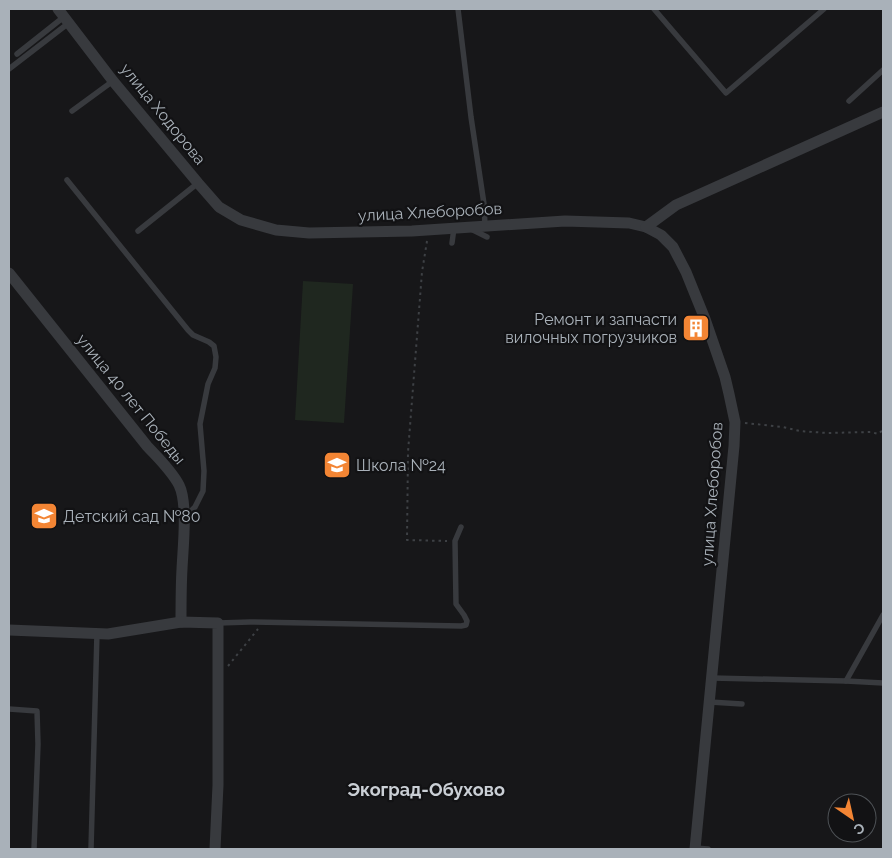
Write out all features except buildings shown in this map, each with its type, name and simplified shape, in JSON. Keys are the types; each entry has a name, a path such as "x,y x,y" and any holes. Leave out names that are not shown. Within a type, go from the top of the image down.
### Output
{"street":[{"name":"улица Ходорова","path":"64,16 113,81 219,207 241,220 256,225"},
{"path":"646,227 676,205 883,112"},
{"name":"улица Хлеборобов","path":"256,225 276,230 309,233 429,230 467,227 486,232 565,221 629,222 646,227 661,235 673,248 686,272 705,319 725,377 735,422 695,849"},
{"name":"улица 40 лет Победы","path":"9,273 147,446 168,468 180,486 184,503 181,622"},
{"path":"9,630 108,634 181,622 218,623 218,785 215,849"}],"lane":[{"path":"458,9 484,204 486,232"},
{"path":"654,9 726,93 824,9"},
{"path":"17,54 64,16"},
{"path":"9,69 64,16"},
{"path":"849,101 883,70"},
{"path":"72,111 113,81"},
{"path":"67,180 188,330 193,335 214,346 215,368 208,384 200,424 204,471 203,491 195,507 184,518"},
{"path":"138,231 198,183"},
{"path":"452,242 454,228"},
{"path":"218,623 466,625 467,621 456,604 455,541 461,527"},
{"path":"846,681 883,615"},
{"path":"92,849 97,633"},
{"path":"712,678 883,683"},
{"path":"710,702 742,704"},
{"path":"9,709 37,711 38,744 34,849"},
{"path":"695,849 708,849"}],"path":[{"path":"429,230 422,272 409,443 407,540 455,541"},
{"path":"735,422 826,433 871,432 878,434 883,430"},
{"path":"218,679 262,623"}],"shaded area":[{"path":"303,281 353,284 344,423 295,420"}],"place":[{"name":"Ремонт и запчасти вилочных погрузчиков","path":"696,328"},
{"name":"Школа №24","path":"337,465"},
{"name":"Детский сад №80","path":"44,516"}],"district":[{"name":"Экоград-Обухово","path":"426,789"}]}
